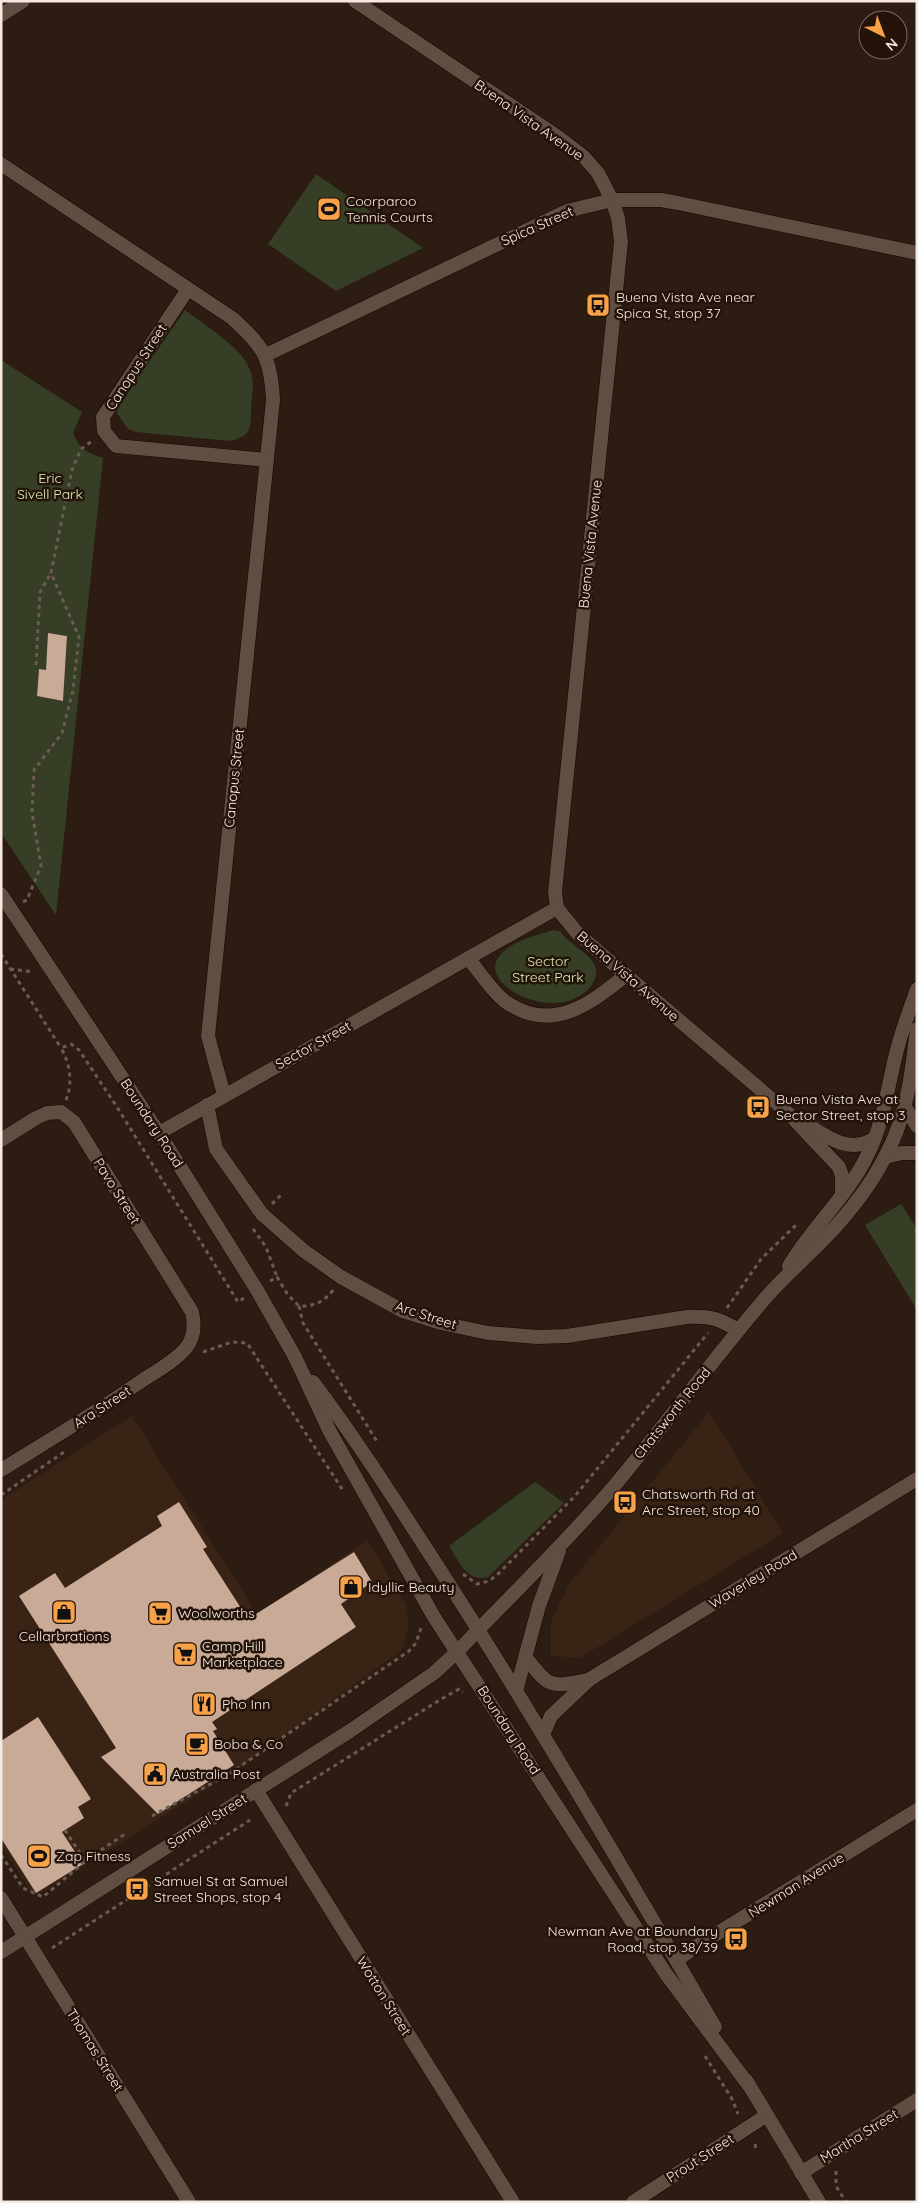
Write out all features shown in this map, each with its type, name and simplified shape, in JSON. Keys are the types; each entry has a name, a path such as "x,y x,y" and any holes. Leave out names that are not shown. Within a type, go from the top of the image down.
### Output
{"street":[{"path":"1,15 23,1"},
{"name":"Buena Vista Avenue","path":"354,1 558,137 591,165 612,200 618,218 621,242 555,892 557,908 578,934 788,1113 839,1167 842,1176 842,1194"},
{"name":"Canopus Street","path":"1,164 232,318 254,338 266,354 272,379 273,400 208,1036 224,1095"},
{"name":"Spica Street","path":"266,354 567,211 612,200 661,200 917,252"},
{"name":"Canopus Street","path":"104,431 103,417 188,289"},
{"path":"104,431 116,446 267,460"},
{"name":"Boundary Road","path":"1,894 159,1133 257,1290 295,1357 334,1439 400,1560 666,1974 750,2087"},
{"name":"Sector Street","path":"159,1133 557,908"},
{"path":"468,958 504,1001 541,1017 568,1013 597,999 626,975"},
{"name":"Chatsworth Road","path":"781,1280 799,1248 858,1172 875,1138 882,1116 895,1057 917,989"},
{"name":"Chatsworth Road","path":"458,1652 562,1545 615,1485 738,1330 781,1280 829,1233 860,1195 885,1157 905,1107 917,1029"},
{"name":"Arc Street","path":"206,1105 216,1149 262,1214 304,1251 341,1277 403,1311 441,1323 488,1332 537,1337 567,1336 667,1320 707,1316 719,1318 738,1330"},
{"path":"905,1107 917,1126"},
{"path":"1,1140 36,1118 47,1113 61,1112"},
{"name":"Pavo Street","path":"61,1112 74,1122 192,1312 195,1322 194,1334"},
{"name":"Buena Vista Avenue","path":"788,1113 846,1145 861,1145 875,1138"},
{"path":"885,1157 902,1153 917,1153"},
{"name":"Ara Street","path":"1,1470 119,1397 177,1357 187,1347 194,1334"},
{"name":"Boundary Road","path":"295,1357 347,1427 516,1691 819,2202"},
{"name":"Waverley Road","path":"543,1735 551,1716 590,1680 917,1480"},
{"name":"Chatsworth Road","path":"516,1691 539,1606 562,1545"},
{"name":"Samuel Street","path":"1,1952 366,1720 434,1673 458,1652"},
{"name":"Waverley Road","path":"526,1658 544,1680 559,1685 590,1680"},
{"name":"Wotton Street","path":"256,1790 513,2202"},
{"name":"Newman Avenue","path":"677,1960 917,1810"},
{"name":"Thomas Street","path":"1,1898 189,2202"},
{"name":"Martha Street","path":"801,2173 917,2100"},
{"name":"Prout Street","path":"634,2202 766,2115"}],"path":[{"path":"36,665 40,592 51,573 72,470 81,449 104,431"},
{"path":"12,910 27,900 41,866 32,812 34,770 62,733 73,690 79,637 51,573"},
{"path":"1,954 61,1048 68,1064 70,1085 61,1112"},
{"path":"10,968 32,972"},
{"path":"61,1048 71,1044 79,1050 117,1107 238,1302 244,1298"},
{"path":"732,1301 761,1259 800,1221"},
{"path":"269,1282 277,1277 288,1295 299,1306 303,1323 383,1451"},
{"path":"299,1306 324,1300 341,1277"},
{"path":"201,1352 232,1342 246,1343 347,1498"},
{"path":"458,1569 472,1582 477,1584 489,1581 497,1575 575,1496 695,1349"},
{"path":"152,1816 230,1774 409,1651 420,1635 421,1628 419,1622"},
{"path":"286,1806 291,1793 443,1698 459,1689 467,1695"},
{"path":"52,1948 250,1820"},
{"path":"64,1830 85,1861"},
{"path":"1,1855 23,1888 42,1897 85,1861 125,1834"},
{"path":"700,2048 732,2099 738,2114"},
{"path":"755,2144 756,2150"},
{"path":"836,2171 836,2186 846,2202"}],"shaded area":[{"path":"709,1412 783,1533 580,1658 551,1656 551,1621 570,1583"},
{"path":"132,1416 257,1614 368,1540 407,1607 408,1628 402,1650 235,1771 34,1897 1,1845 1,1500"}],"green space":[{"name":"Coorparoo Tennis Courts","path":"316,174 423,248 336,291 268,244"},
{"path":"185,310 232,346 247,364 251,373 253,387 251,423 250,428 242,437 231,441 136,432 128,429 115,410"},
{"name":"Eric Sivell Park","path":"1,360 82,412 73,433 75,438 85,450 103,458 56,915 1,833","holes":["49,633 67,636 63,701 37,696 39,670 46,670"]},
{"name":"Sector Street Park","path":"553,930 560,931 592,961 596,969 596,975 590,987 576,998 558,1003 540,1002 522,996 508,988 498,977 495,965 501,954 512,945"},
{"path":"901,1204 917,1229 917,1310 865,1225"},
{"path":"535,1482 564,1503 488,1577 474,1577 469,1574 460,1564 449,1546"}],"building":[{"path":"48,633 67,636 63,701 37,696 39,669 46,670"},
{"name":"Camp Hill Marketplace","path":"179,1502 207,1547 203,1549 248,1619 354,1552 372,1582 341,1604 356,1627 212,1722 217,1729 213,1731 234,1765 158,1814 101,1757 116,1748 19,1596 55,1573 65,1588 162,1526 157,1516"},
{"path":"38,1717 91,1799 78,1807 84,1818 62,1832 83,1864 36,1893 1,1838 1,1741"}],"place":[{"name":"Coorparoo Tennis Courts","path":"329,209"},
{"name":"Buena Vista Ave near Spica St, stop 37","path":"598,305"},
{"name":"Buena Vista Ave at Sector Street, stop 3","path":"758,1107"},
{"name":"Chatsworth Rd at Arc Street, stop 40","path":"625,1502"},
{"name":"Idyllic Beauty","path":"351,1587"},
{"name":"Cellarbrations","path":"64,1612"},
{"name":"Woolworths","path":"160,1613"},
{"name":"Camp Hill Marketplace","path":"185,1654"},
{"name":"Pho Inn","path":"204,1704"},
{"name":"Boba & Co","path":"197,1744"},
{"name":"Australia Post","path":"155,1774"},
{"name":"Zap Fitness","path":"39,1856"},
{"name":"Samuel St at Samuel Street Shops, stop 4","path":"137,1889"},
{"name":"Newman Ave at Boundary Road, stop 38/39","path":"736,1939"}]}
